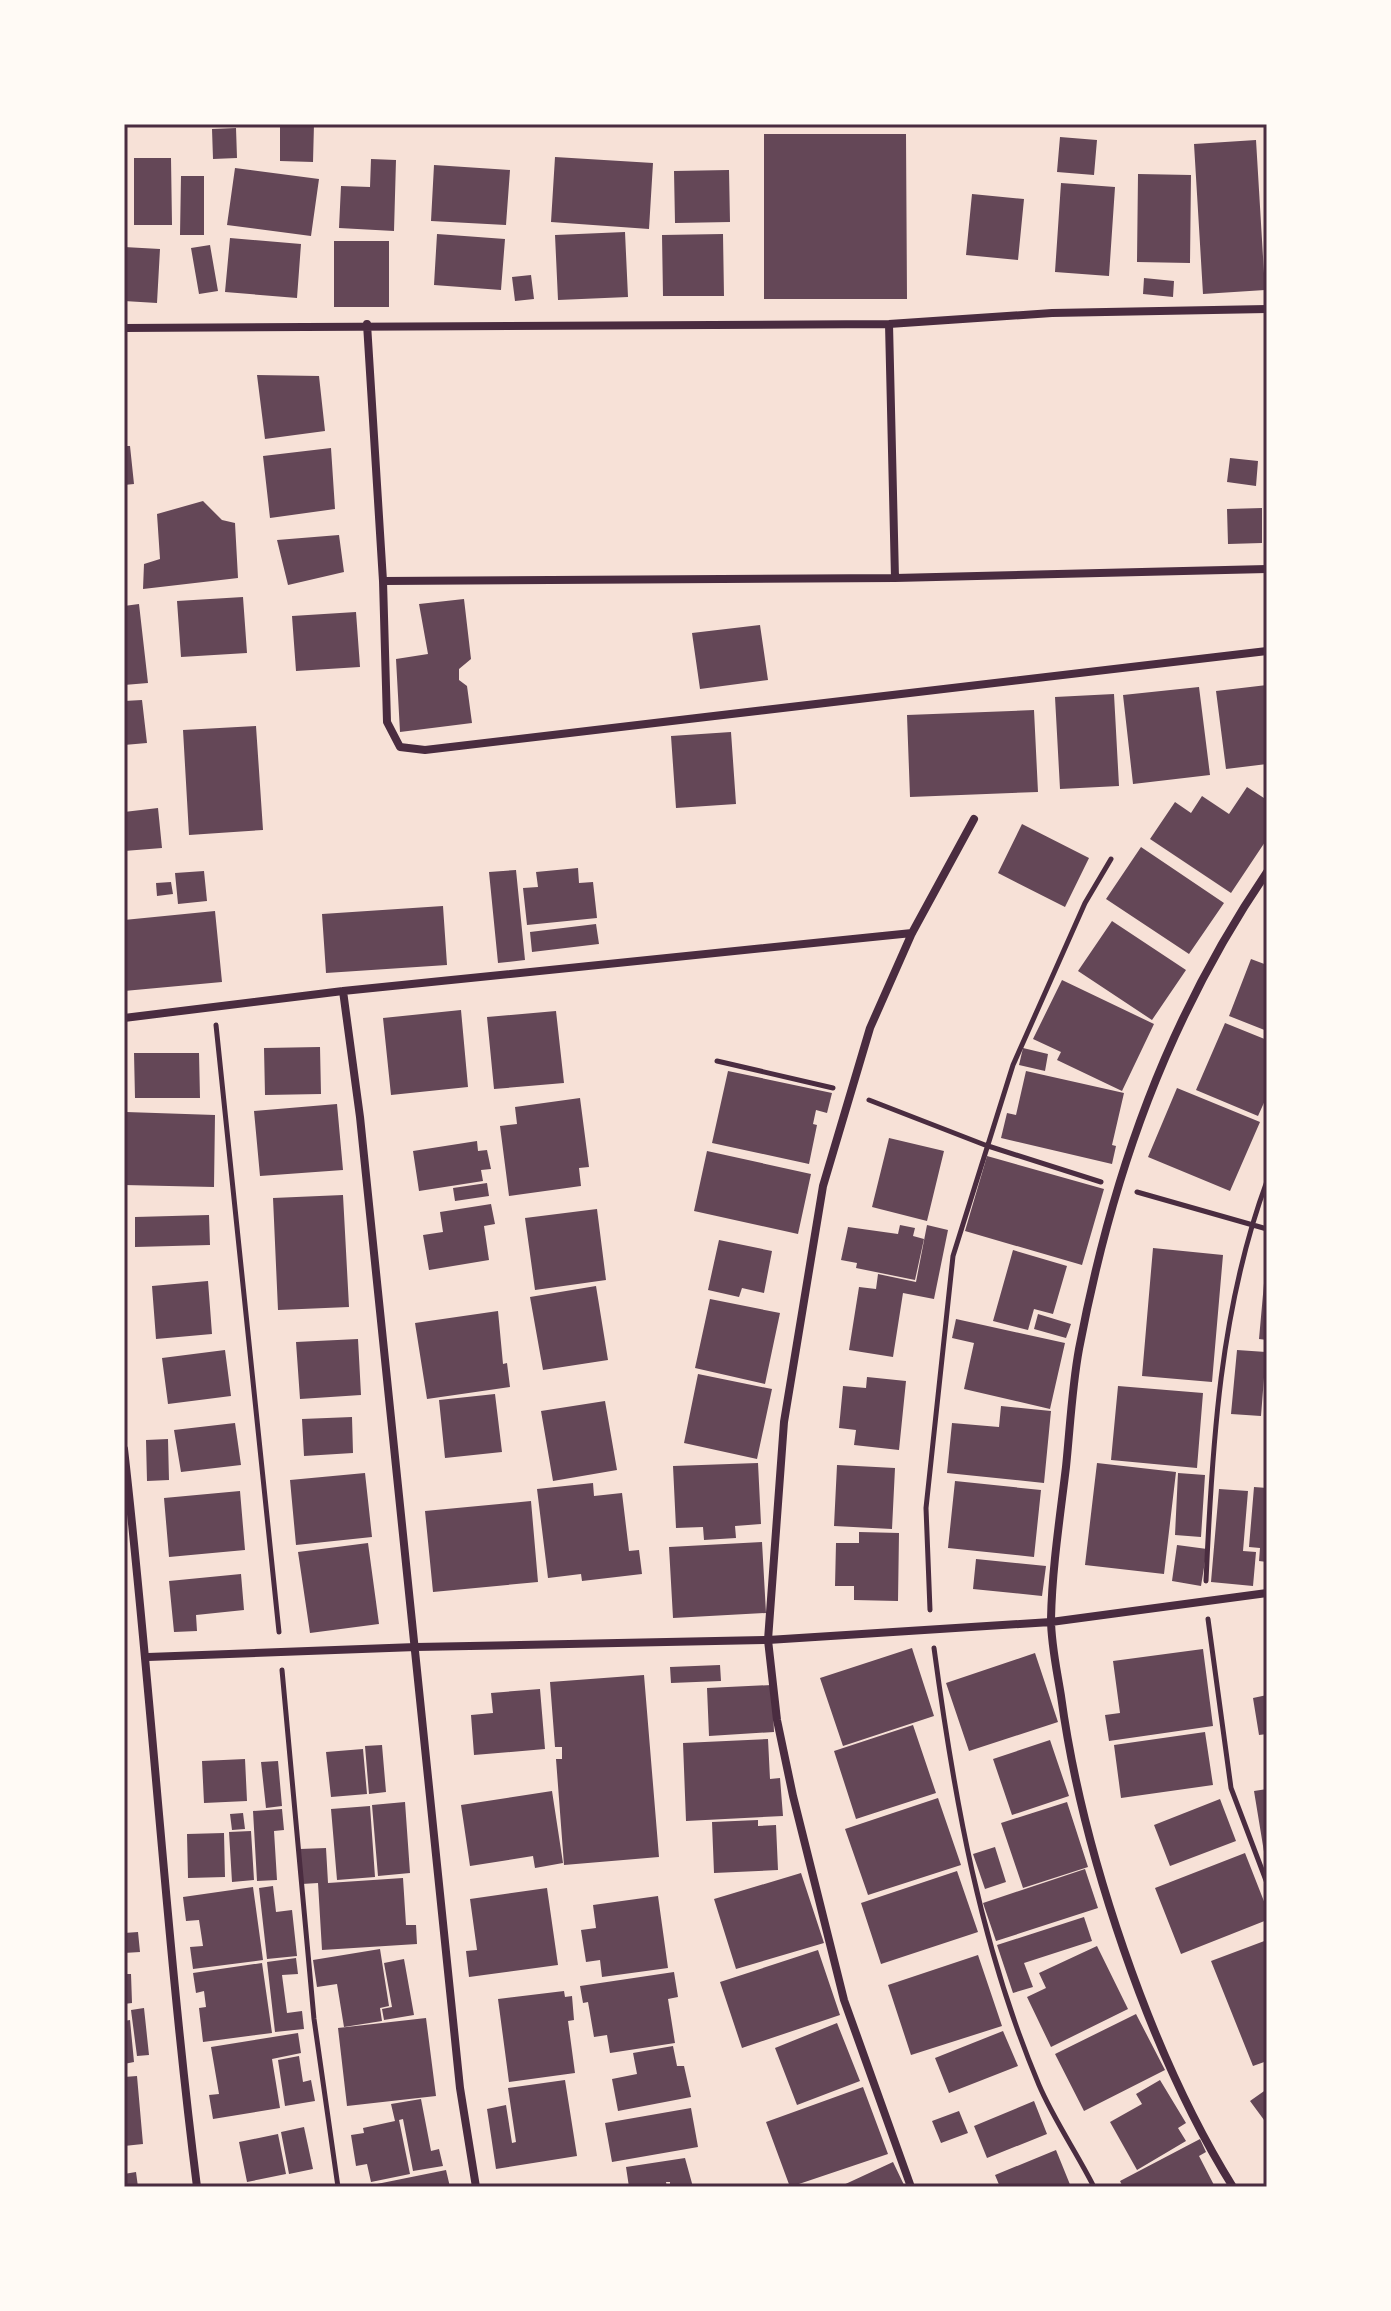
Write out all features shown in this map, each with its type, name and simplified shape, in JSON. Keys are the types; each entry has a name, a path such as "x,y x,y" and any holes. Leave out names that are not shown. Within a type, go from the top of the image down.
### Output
{"street":[{"path":"124,328 367,324 889,324 1052,313 1267,309"},
{"path":"367,324 383,581 387,722 400,747 425,750 1267,651"},
{"path":"889,324 895,578"},
{"path":"383,581 895,578 1267,569"},
{"path":"911,2187 844,2000 793,1796 777,1720 768,1640 784,1422 820,1200 870,1028 912,933 974,819"},
{"path":"1233,2187 1214,2156 1160,2043 1118,1928 1071,1767 1051,1622 1079,1351 1116,1186 1163,1055 1224,935 1267,872"},
{"path":"124,1018 343,991 912,933"},
{"path":"343,991 360,1117 460,2088 476,2187"},
{"path":"124,1449 148,1657 181,2062 197,2187"},
{"path":"148,1657 416,1647 768,1640 1051,1622 1267,1593"}],"path":[{"path":"1094,2187 1040,2086 988,1942 953,1790 931,1630 926,1508 938,1367 953,1256 985,1145 1044,990 1085,903 1111,859"},
{"path":"215,1008 281,1654 314,2019 338,2187"},
{"path":"717,1061 849,1092 985,1145 1267,1229"},
{"path":"1267,1181 1251,1223 1225,1334 1205,1601 1231,1788 1267,1883"}],"building":[{"path":"280,124 314,124 313,162 280,161"},
{"path":"236,128 237,158 213,159 212,129"},
{"path":"764,134 906,134 907,299 764,299"},
{"path":"1060,137 1097,140 1094,175 1057,172"},
{"path":"1256,140 1265,290 1203,294 1194,144"},
{"path":"555,157 653,163 649,229 551,222"},
{"path":"134,158 171,158 172,225 134,225"},
{"path":"371,159 396,160 394,231 339,228 341,186 370,187"},
{"path":"434,165 510,170 506,225 431,221"},
{"path":"235,168 319,179 311,236 227,225"},
{"path":"729,170 730,222 675,223 674,171"},
{"path":"1138,174 1191,175 1190,263 1137,262"},
{"path":"181,176 204,176 204,235 180,235"},
{"path":"1061,183 1115,187 1109,276 1055,272"},
{"path":"972,194 1024,199 1018,260 966,255"},
{"path":"625,232 628,297 558,300 555,235"},
{"path":"437,234 505,239 501,290 434,285"},
{"path":"723,234 724,296 663,296 662,235"},
{"path":"230,238 301,244 297,298 225,292"},
{"path":"334,241 389,241 389,307 334,307"},
{"path":"210,245 218,291 199,294 191,248"},
{"path":"124,247 160,249 157,303 124,301"},
{"path":"531,275 534,299 515,301 512,277"},
{"path":"1144,278 1174,281 1173,297 1143,294"},
{"path":"257,375 319,376 325,431 265,439"},
{"path":"124,446 130,446 134,484 124,485"},
{"path":"331,448 335,509 270,518 263,456"},
{"path":"1230,458 1258,461 1256,486 1227,482"},
{"path":"203,501 222,520 235,523 238,578 143,589 144,564 160,559 157,514"},
{"path":"1262,508 1262,543 1228,544 1227,509"},
{"path":"339,535 344,572 288,585 277,540"},
{"path":"243,597 247,653 181,657 177,601"},
{"path":"464,599 471,659 459,669 459,680 467,686 472,723 400,732 396,659 428,654 419,604"},
{"path":"139,604 148,683 124,685 124,606"},
{"path":"356,612 360,667 296,671 292,616"},
{"path":"760,625 768,680 700,689 692,633"},
{"path":"1267,685 1267,764 1226,769 1216,691"},
{"path":"1199,687 1210,775 1133,784 1123,695"},
{"path":"1114,694 1119,786 1060,789 1055,697"},
{"path":"142,700 147,743 124,745 124,701"},
{"path":"1034,710 1038,792 910,797 907,715"},
{"path":"256,726 263,830 189,835 183,730"},
{"path":"731,732 736,804 676,808 671,736"},
{"path":"1247,787 1267,800 1267,839 1231,893 1150,839 1175,802 1191,813 1202,796 1229,814"},
{"path":"158,808 162,848 124,851 124,812"},
{"path":"1022,824 1089,858 1065,907 998,873"},
{"path":"1141,847 1224,903 1189,954 1106,899"},
{"path":"578,868 579,883 593,882 597,918 527,925 523,888 538,887 536,872"},
{"path":"516,870 525,960 498,963 489,872"},
{"path":"204,871 207,901 178,904 175,873"},
{"path":"171,882 173,894 157,896 156,883"},
{"path":"443,906 447,965 326,973 322,914"},
{"path":"215,911 222,982 124,991 124,920"},
{"path":"1112,921 1186,970 1152,1020 1078,971"},
{"path":"596,924 599,944 532,952 530,932"},
{"path":"1251,959 1267,965 1267,1031 1229,1016"},
{"path":"1062,980 1154,1024 1122,1091 1057,1060 1061,1052 1033,1039"},
{"path":"461,1010 468,1087 391,1095 383,1018"},
{"path":"556,1011 564,1083 494,1089 487,1017"},
{"path":"1225,1023 1267,1040 1267,1096 1258,1116 1196,1090"},
{"path":"320,1047 321,1094 265,1095 264,1048"},
{"path":"1023,1048 1048,1054 1045,1071 1019,1065"},
{"path":"134,1053 199,1053 200,1098 135,1098"},
{"path":"728,1071 832,1093 827,1113 816,1110 813,1124 817,1125 809,1164 712,1143"},
{"path":"1026,1071 1124,1093 1112,1145 1116,1146 1112,1164 1001,1138 1007,1113 1016,1115"},
{"path":"1177,1088 1260,1122 1230,1191 1148,1157"},
{"path":"580,1098 589,1167 579,1168 581,1186 509,1196 500,1126 517,1124 515,1107"},
{"path":"337,1104 343,1170 260,1176 254,1111"},
{"path":"126,1112 215,1115 214,1187 124,1185"},
{"path":"889,1138 944,1151 927,1221 872,1207"},
{"path":"477,1141 478,1151 487,1150 491,1169 481,1170 483,1181 419,1191 413,1151"},
{"path":"707,1151 811,1174 798,1234 694,1211"},
{"path":"987,1156 1104,1189 1082,1265 965,1231"},
{"path":"487,1183 489,1196 455,1201 453,1188"},
{"path":"343,1195 349,1307 278,1310 273,1198"},
{"path":"491,1204 495,1224 484,1226 489,1260 429,1270 423,1235 443,1232 440,1212"},
{"path":"597,1209 606,1280 535,1290 525,1218"},
{"path":"209,1215 210,1245 135,1247 135,1217"},
{"path":"900,1225 915,1228 913,1236 924,1239 915,1280 856,1268 857,1263 841,1260 848,1227 898,1234"},
{"path":"927,1225 948,1230 934,1299 903,1293 893,1357 849,1350 859,1287 876,1289 878,1274 916,1282"},
{"path":"719,1240 772,1251 764,1293 742,1288 739,1297 708,1290"},
{"path":"1153,1248 1223,1255 1212,1382 1142,1376"},
{"path":"1013,1250 1067,1266 1053,1314 1034,1309 1028,1330 993,1321"},
{"path":"1267,1272 1267,1340 1259,1339"},
{"path":"208,1281 212,1334 156,1339 152,1286"},
{"path":"596,1286 608,1360 543,1370 530,1297"},
{"path":"710,1299 780,1313 765,1384 695,1368"},
{"path":"498,1311 503,1364 507,1363 510,1387 427,1399 415,1323"},
{"path":"1038,1314 1071,1324 1066,1338 1034,1329"},
{"path":"956,1319 1065,1343 1050,1409 964,1389 974,1343 952,1338"},
{"path":"358,1339 361,1395 300,1399 296,1342"},
{"path":"225,1350 231,1396 168,1404 162,1358"},
{"path":"1237,1350 1266,1352 1261,1416 1231,1414"},
{"path":"698,1374 772,1389 757,1459 684,1443"},
{"path":"867,1377 906,1381 899,1450 854,1445 856,1430 839,1428 843,1386 866,1388"},
{"path":"1118,1386 1203,1393 1197,1468 1111,1460"},
{"path":"495,1394 502,1452 445,1458 439,1400"},
{"path":"605,1401 617,1470 553,1481 541,1411"},
{"path":"1001,1406 1051,1411 1044,1483 947,1473 952,1423 999,1427"},
{"path":"352,1417 353,1453 304,1456 302,1419"},
{"path":"235,1423 241,1465 181,1472 174,1430"},
{"path":"168,1439 169,1480 147,1481 146,1440"},
{"path":"758,1463 761,1524 735,1526 736,1538 704,1540 703,1527 676,1528 673,1466"},
{"path":"1097,1463 1176,1472 1164,1574 1085,1565"},
{"path":"837,1465 895,1468 892,1529 834,1526"},
{"path":"365,1473 372,1537 296,1545 290,1480"},
{"path":"1178,1473 1205,1475 1201,1537 1175,1535"},
{"path":"955,1481 1041,1490 1034,1557 948,1548"},
{"path":"593,1483 594,1496 622,1493 629,1551 639,1550 642,1574 582,1581 581,1574 548,1578 537,1489"},
{"path":"1254,1487 1267,1488 1267,1562 1259,1561 1260,1548 1249,1547"},
{"path":"1219,1489 1248,1491 1243,1551 1256,1552 1253,1586 1211,1582"},
{"path":"240,1491 245,1550 169,1557 164,1498"},
{"path":"531,1501 538,1582 433,1592 425,1511"},
{"path":"859,1532 899,1533 898,1601 854,1600 854,1586 835,1586 836,1543 859,1543"},
{"path":"762,1542 766,1613 673,1618 669,1547"},
{"path":"368,1543 379,1624 310,1633 298,1552"},
{"path":"1177,1545 1207,1549 1201,1586 1172,1581"},
{"path":"976,1559 1046,1566 1042,1596 973,1589"},
{"path":"241,1574 244,1610 196,1615 197,1631 174,1632 169,1581"},
{"path":"912,1648 934,1716 843,1746 820,1678"},
{"path":"1203,1649 1213,1726 1109,1741 1105,1715 1120,1713 1113,1661"},
{"path":"1035,1653 1058,1722 969,1751 946,1683"},
{"path":"720,1665 721,1681 671,1683 670,1667"},
{"path":"644,1675 659,1857 564,1865 556,1759 562,1759 562,1747 555,1747 550,1682"},
{"path":"772,1685 774,1732 709,1736 707,1688"},
{"path":"540,1689 545,1749 474,1755 471,1715 493,1713 491,1693"},
{"path":"1267,1695 1267,1734 1259,1735 1253,1698"},
{"path":"913,1725 936,1793 856,1819 834,1751"},
{"path":"1205,1732 1213,1785 1121,1798 1114,1745"},
{"path":"768,1739 770,1779 780,1778 783,1816 686,1821 683,1743"},
{"path":"1050,1740 1069,1796 1012,1815 993,1759"},
{"path":"382,1745 386,1792 369,1794 365,1746"},
{"path":"363,1749 367,1794 331,1797 326,1752"},
{"path":"245,1759 247,1801 204,1803 202,1761"},
{"path":"278,1761 282,1806 266,1808 261,1762"},
{"path":"1267,1789 1267,1858 1265,1858 1254,1791"},
{"path":"552,1791 563,1863 535,1868 533,1856 470,1866 461,1805"},
{"path":"938,1798 961,1865 868,1895 845,1829"},
{"path":"1220,1799 1236,1841 1170,1866 1154,1825"},
{"path":"405,1802 410,1873 378,1876 372,1805"},
{"path":"1067,1802 1088,1867 1023,1888 1001,1823"},
{"path":"370,1806 375,1877 337,1880 331,1809"},
{"path":"282,1809 284,1830 274,1831 277,1880 257,1881 253,1811"},
{"path":"243,1813 245,1829 232,1830 230,1814"},
{"path":"758,1820 758,1826 776,1825 778,1870 714,1873 712,1822"},
{"path":"251,1831 254,1880 232,1882 229,1832"},
{"path":"224,1833 225,1877 188,1878 187,1834"},
{"path":"995,1847 1006,1882 985,1889 973,1854"},
{"path":"326,1848 328,1883 403,1878 406,1925 416,1925 417,1944 322,1950 318,1883 302,1884 300,1849"},
{"path":"1245,1853 1267,1909 1267,1920 1181,1954 1155,1888"},
{"path":"1085,1869 1098,1908 996,1941 983,1903"},
{"path":"957,1871 978,1932 881,1964 861,1903"},
{"path":"801,1873 824,1943 736,1969 714,1899"},
{"path":"273,1886 276,1912 292,1910 297,1956 267,1959 259,1888"},
{"path":"253,1887 263,1960 193,1969 190,1947 203,1946 199,1920 186,1921 183,1897"},
{"path":"547,1888 558,1965 469,1977 466,1951 477,1950 470,1899"},
{"path":"658,1896 668,1968 602,1977 600,1960 586,1962 581,1930 596,1928 593,1905"},
{"path":"1084,1917 1092,1941 1024,1963 1033,1987 1013,1993 997,1945"},
{"path":"138,1932 140,1952 124,1953 124,1933"},
{"path":"1267,1940 1267,2061 1253,2066 1211,1961"},
{"path":"1097,1946 1128,2009 1051,2047 1027,1997 1046,1988 1039,1973"},
{"path":"380,1949 389,2006 380,2008 382,2021 344,2027 337,1984 317,1987 313,1960"},
{"path":"818,1950 840,2015 742,2048 720,1982"},
{"path":"978,1955 1002,2026 911,2055 888,1985"},
{"path":"296,1958 298,1974 282,1975 287,2013 302,2011 304,2029 275,2032 267,1962"},
{"path":"404,1959 414,2015 384,2020 382,2009 392,2007 384,1963"},
{"path":"262,1963 272,2033 203,2042 199,2008 206,2007 204,1991 196,1993 193,1973"},
{"path":"674,1972 678,1997 668,1999 675,2043 610,2053 607,2035 594,2037 588,2002 583,2003 580,1986"},
{"path":"124,1974 131,1974 132,2003 124,2004"},
{"path":"564,1991 565,1997 572,1996 574,2020 568,2021 575,2073 509,2082 498,1999"},
{"path":"144,2008 149,2055 137,2056 131,2010"},
{"path":"1136,2014 1165,2070 1084,2111 1055,2054"},
{"path":"426,2018 436,2096 347,2106 338,2028"},
{"path":"130,2020 134,2062 124,2064 124,2021"},
{"path":"837,2023 860,2081 797,2105 775,2048"},
{"path":"1003,2031 1018,2066 949,2093 935,2058"},
{"path":"298,2033 301,2053 272,2059 280,2108 213,2119 209,2095 219,2094 211,2047"},
{"path":"673,2046 677,2066 684,2066 691,2097 618,2111 612,2079 637,2074 633,2053"},
{"path":"299,2056 303,2082 311,2080 315,2101 285,2106 278,2060"},
{"path":"137,2076 143,2144 124,2146 124,2077"},
{"path":"565,2080 577,2156 496,2169 487,2109 506,2105 512,2143 516,2142 508,2088"},
{"path":"1160,2080 1186,2123 1178,2128 1186,2141 1137,2170 1110,2122 1142,2104 1136,2094"},
{"path":"863,2087 888,2154 790,2187 766,2122"},
{"path":"1267,2089 1267,2124 1250,2101"},
{"path":"421,2099 431,2151 439,2149 443,2166 413,2171 403,2119 399,2120 410,2174 371,2182 367,2164 356,2166 351,2135 364,2133 363,2128 395,2121 391,2104"},
{"path":"1034,2101 1047,2134 987,2158 974,2126"},
{"path":"691,2108 698,2147 612,2162 605,2123"},
{"path":"959,2111 968,2133 941,2143 932,2121"},
{"path":"304,2127 313,2169 289,2174 281,2132"},
{"path":"278,2134 286,2174 247,2182 239,2142"},
{"path":"1200,2139 1206,2152 1199,2156 1215,2187 1123,2187 1120,2181"},
{"path":"1056,2150 1071,2187 1000,2187 995,2175"},
{"path":"685,2158 693,2187 670,2187 670,2182 666,2182 667,2187 629,2187 626,2167"},
{"path":"893,2162 905,2187 839,2187"},
{"path":"446,2170 450,2187 367,2186"},
{"path":"136,2172 138,2187 124,2187 124,2174"}]}
